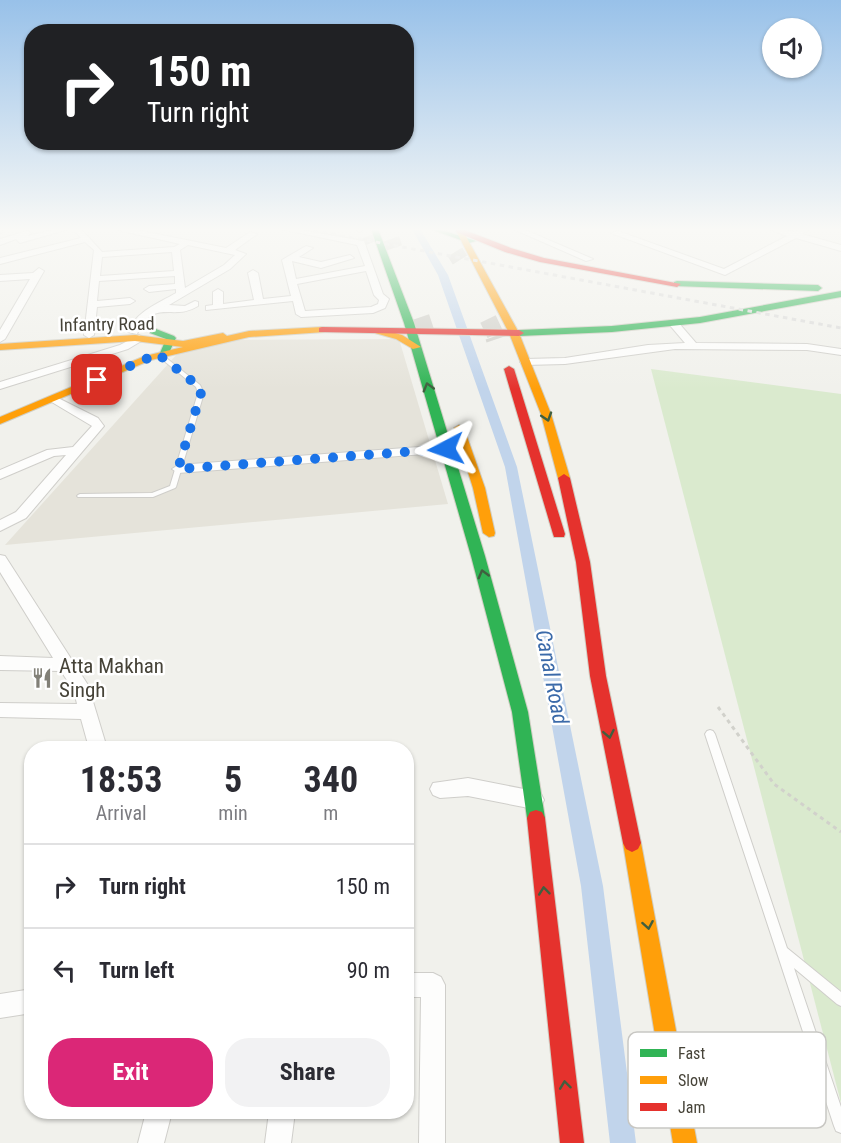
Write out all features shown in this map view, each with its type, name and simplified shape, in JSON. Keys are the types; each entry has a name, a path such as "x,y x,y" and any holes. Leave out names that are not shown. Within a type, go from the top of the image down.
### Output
{"main road":[{"path":"384,282 388,293 384,299"},
{"path":"391,282 413,324"},
{"path":"402,282 413,324 416,347 478,556 520,712"},
{"path":"487,282 520,348 546,414 565,481 582,562 598,676 647,919 666,1032"},
{"path":"638,282 743,298 790,299 841,294"},
{"path":"667,282 686,285 825,288 841,286"},
{"path":"509,324 612,330 673,323 790,299 825,288"},
{"path":"509,324 549,328 687,314 743,298"},
{"path":"366,323 403,308"},
{"path":"0,421 17,409 165,350 226,329 317,318 366,323 413,324 441,328 494,341"},
{"path":"0,411 54,399 165,350 249,334 305,330 378,331 413,324"},
{"path":"494,341 509,324"},
{"name":"Infantry Road","path":"0,347 136,335 153,331 211,327 226,329"},
{"path":"520,348 528,340 549,328"},
{"path":"153,331 170,336 165,350"},
{"path":"378,331 399,337 416,347"},
{"name":"Infantry Road","path":"0,340 136,335 165,350"},
{"path":"494,341 521,405 564,552"},
{"path":"455,416 479,488 491,542"},
{"path":"570,574 598,676"},
{"path":"497,575 534,800 572,1143"},
{"path":"682,1128 685,1143"}],"street":[{"path":"0,340 32,282"},
{"path":"89,335 95,282"},
{"path":"179,282 180,289"},
{"path":"0,386 124,347 136,335 136,323 180,289 193,282"},
{"path":"255,282 259,302"},
{"path":"292,282 301,314 317,318 379,308 384,303 384,299 378,294 374,282"},
{"path":"149,289 180,289"},
{"path":"218,292 214,307 297,298"},
{"path":"92,304 130,301"},
{"path":"156,308 187,309 195,304"},
{"path":"673,323 693,346"},
{"path":"525,362 596,358 648,348 693,346 807,347 841,352"},
{"path":"0,526 21,515 98,426 98,423 54,399"},
{"path":"178,469 446,449"},
{"path":"0,475 51,453 76,450"},
{"path":"0,560 82,690 96,741"},
{"path":"0,663 67,665"},
{"path":"0,710 88,712"},
{"path":"440,789 468,788 534,800"},
{"path":"414,985 433,985 432,1143"},
{"path":"0,1006 24,1002"},
{"path":"151,1143 157,1119"},
{"path":"278,1143 281,1119"}],"lane":[{"path":"80,496 153,495 173,487 201,393 198,386 165,350"},
{"path":"710,734 810,1032"},
{"path":"783,952 841,1000"},
{"path":"826,1079 840,1120"}],"path":[{"path":"718,707 774,784 841,832"}],"shaded area":[{"path":"399,339 448,504 5,545 178,353 230,340"}],"green space":[{"path":"651,369 841,394 841,1103 826,1045 826,1032 823,1032"}],"waterway":[{"name":"Canal Road","path":"446,282 511,467 592,886 623,1143"}],"tunnel":[{"path":"421,317 428,338"},
{"path":"488,319 497,338"}],"railway":[{"path":"594,282 841,328"}],"traffic: fast":[{"path":"394,282 409,323 478,556 520,712 536,818"},
{"path":"677,284 818,288"},
{"path":"519,333 612,329 700,320 841,294"},
{"path":"153,331 171,338 165,353"}],"traffic: slow":[{"path":"487,282 514,333 546,414 564,478"},
{"path":"0,421 148,358 249,334 322,330"},
{"path":"378,331 399,337 416,347"},
{"path":"0,347 135,338 183,344 223,336"},
{"path":"459,428 479,488 489,533"},
{"path":"632,843 665,1032"},
{"path":"682,1128 685,1143"}],"traffic: jam":[{"path":"668,282 677,284"},
{"path":"322,330 519,333"},
{"path":"509,369 559,534"},
{"path":"564,478 583,562 598,676 632,843"},
{"path":"536,818 572,1143"}],"place":[{"name":"Atta Makhan Singh","path":"42,678"}],"route":[{"path":"97,380 158,354 198,386 201,393 178,469 446,449"}]}
